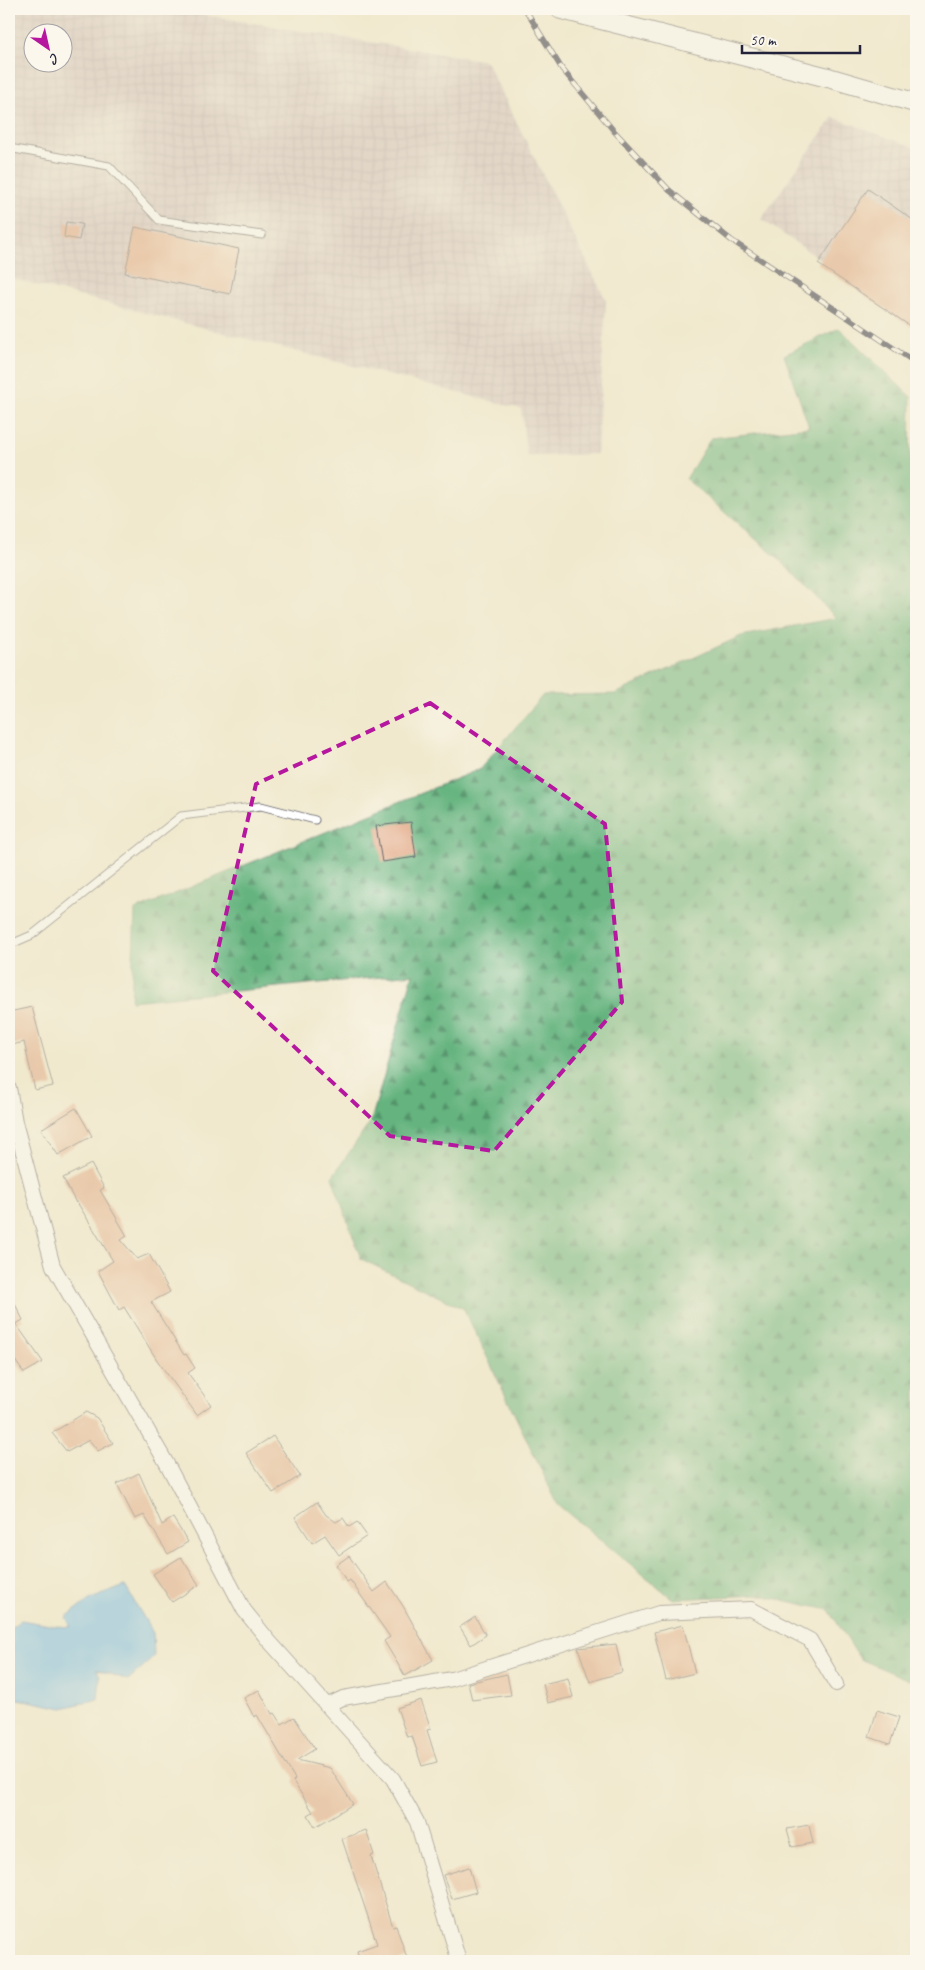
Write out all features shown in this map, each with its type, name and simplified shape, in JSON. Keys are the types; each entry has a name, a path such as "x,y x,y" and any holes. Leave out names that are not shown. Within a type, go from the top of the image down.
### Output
{"street":[{"path":"567,10 830,78 916,104"},
{"path":"9,1088 11,1110 53,1266 167,1464 244,1610 269,1641 394,1779 417,1822 459,1961"},
{"path":"328,1705 343,1698 452,1679 659,1613 751,1609 810,1640 836,1684"}],"lane":[{"path":"9,148 109,166 159,220 262,236"},
{"path":"9,945 32,935 182,816 261,806 315,820"}],"highlighted area":[{"path":"430,703 605,824 622,1002 494,1151 390,1136 213,971 256,784"}],"shaded area":[{"path":"9,9 168,9 486,61 606,300 597,454 527,456 521,409 9,278"},
{"path":"833,117 916,148 916,325 761,219"}],"green space":[{"path":"839,328 911,397 910,462 916,468 916,1683 860,1659 829,1610 759,1595 673,1599 558,1505 464,1309 361,1259 332,1177 371,1121 413,974 131,1001 135,910 480,769 543,695 615,694 741,636 836,618 782,562 686,479 711,438 809,427 784,355"}],"water":[{"path":"125,1586 153,1633 154,1657 128,1680 96,1669 100,1676 98,1699 63,1708 9,1697 9,1629 21,1620 71,1627 66,1617 91,1599"}],"building":[{"path":"868,189 916,222 916,330 818,264"},
{"path":"66,222 82,224 79,240 64,237"},
{"path":"135,227 239,249 230,294 125,273"},
{"path":"411,822 416,857 382,862 376,826"},
{"path":"32,1007 53,1086 35,1090 24,1042 12,1045 9,1033 9,1012"},
{"path":"76,1108 92,1136 58,1155 41,1129"},
{"path":"91,1164 104,1188 100,1190 127,1236 121,1240 137,1259 149,1254 170,1292 151,1302 184,1355 186,1354 195,1368 188,1373 211,1405 197,1415 157,1360 124,1307 119,1310 98,1271 113,1261 76,1203 63,1178"},
{"path":"9,1292 23,1320 16,1324 43,1362 24,1373 9,1352"},
{"path":"86,1412 97,1418 113,1443 98,1451 89,1440 67,1452 52,1433"},
{"path":"273,1436 300,1476 273,1493 246,1453"},
{"path":"139,1473 162,1525 173,1518 188,1542 168,1554 144,1515 135,1519 117,1484"},
{"path":"317,1502 326,1515 336,1522 343,1518 349,1527 357,1522 367,1536 339,1555 325,1535 312,1543 295,1517"},
{"path":"349,1556 374,1592 387,1582 403,1606 433,1660 405,1676 384,1641 390,1637 350,1580 347,1582 336,1565"},
{"path":"181,1557 199,1585 172,1602 153,1574"},
{"path":"475,1617 486,1635 471,1645 460,1627"},
{"path":"683,1625 695,1673 666,1680 654,1632"},
{"path":"616,1644 622,1672 590,1682 578,1648"},
{"path":"507,1674 511,1695 472,1700 468,1683"},
{"path":"568,1678 573,1697 548,1703 543,1684"},
{"path":"259,1690 272,1714 275,1713 282,1724 294,1717 315,1749 297,1760 330,1768 353,1804 315,1827 308,1815 313,1812 293,1781 295,1779 257,1715 254,1717 244,1698"},
{"path":"421,1700 431,1729 427,1730 437,1762 422,1766 412,1736 407,1737 397,1708"},
{"path":"877,1710 899,1717 890,1744 869,1737"},
{"path":"809,1825 813,1843 792,1847 787,1829"},
{"path":"366,1830 374,1855 371,1856 393,1927 396,1926 407,1958 398,1961 360,1961 357,1951 377,1944 342,1839"},
{"path":"469,1867 476,1892 452,1899 443,1875"}],"railway":[{"path":"525,9 562,69 614,131 669,190 731,240 916,363"}]}
